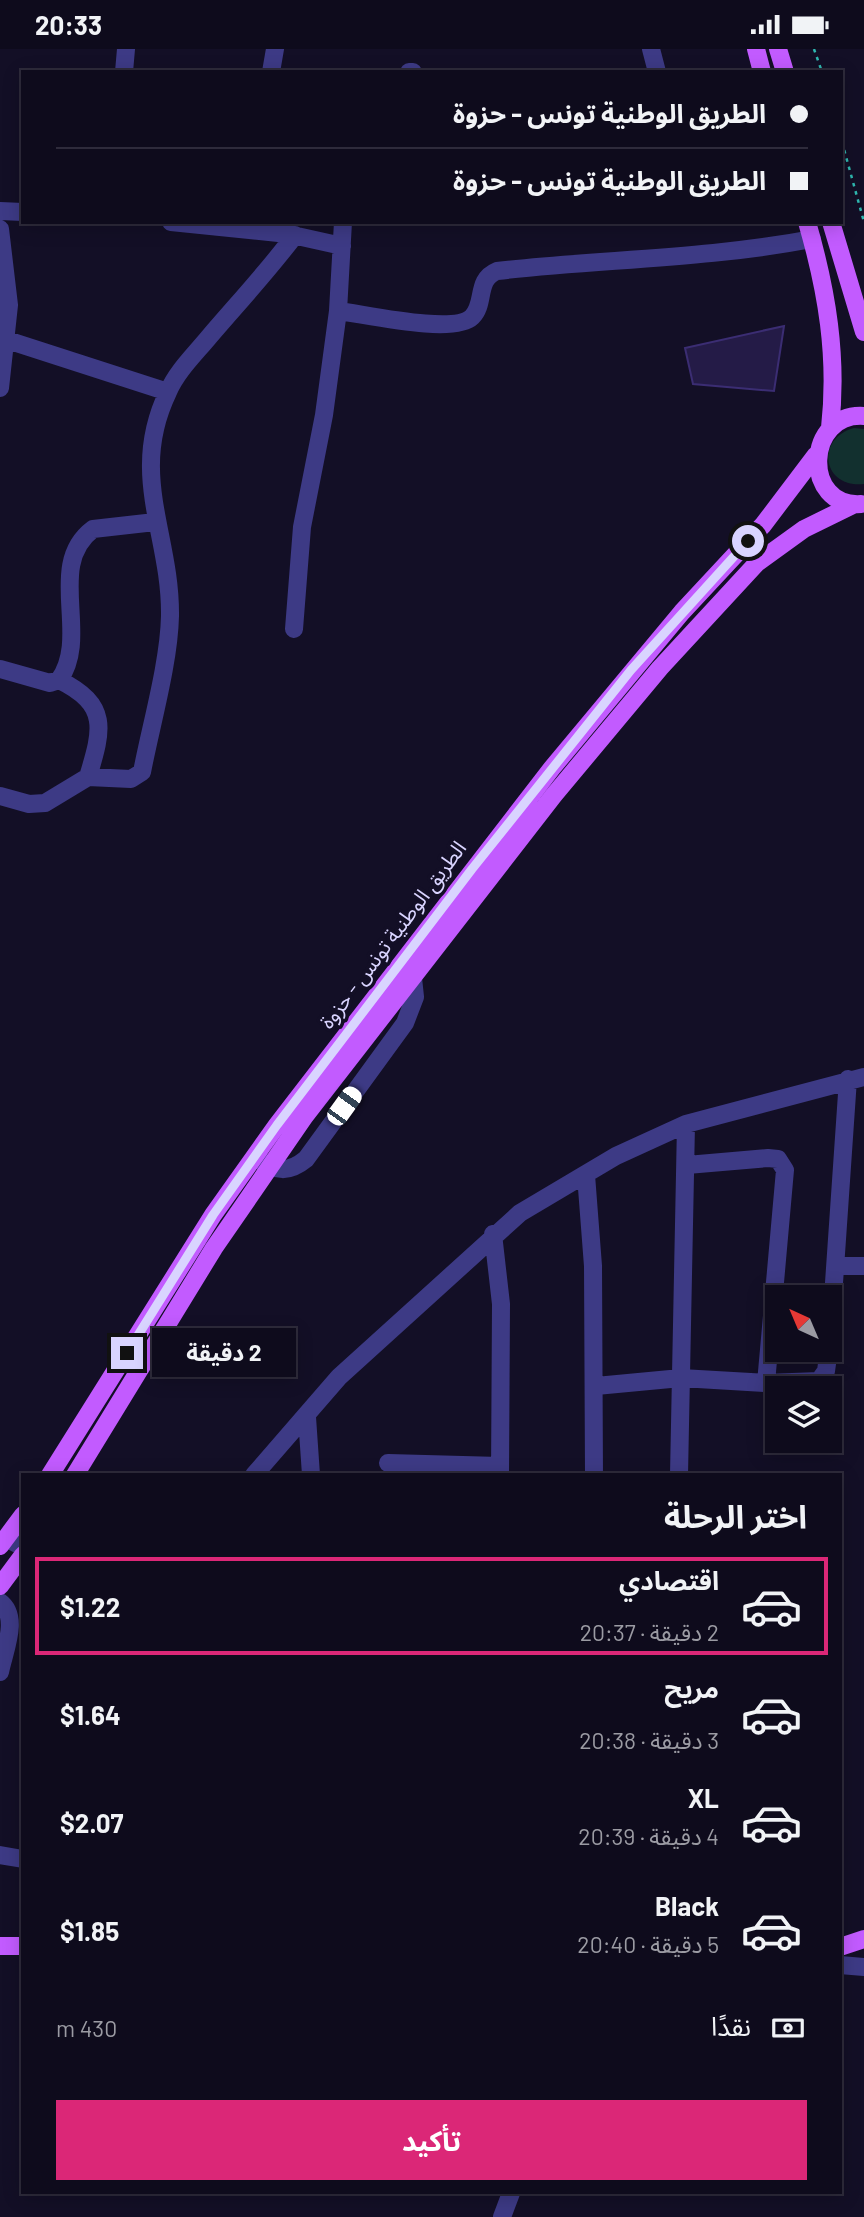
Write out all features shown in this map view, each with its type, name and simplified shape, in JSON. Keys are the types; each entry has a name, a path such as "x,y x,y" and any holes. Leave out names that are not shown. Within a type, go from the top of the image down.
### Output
{"main road":[{"path":"756,49 761,70"},
{"path":"778,49 784,70"},
{"path":"832,224 864,332"},
{"path":"809,231 827,300 834,354 830,428"},
{"path":"830,428 844,419 864,416"},
{"name":"الطريق الوطنية تونس - حزوة","path":"76,1473 214,1248 262,1162 447,903 631,670 763,525 817,455 821,440 830,428"},
{"path":"817,455 818,472 826,488 839,499 859,504"},
{"name":"الطريق الوطنية تونس - حزوة","path":"51,1473 213,1215 305,1116 462,913 626,709 742,577 778,546 859,504"},
{"path":"447,903 462,913"},
{"path":"3,1542 21,1518"},
{"path":"0,1586 21,1558"},
{"path":"842,1946 864,1939"},
{"path":"0,1946 21,1946"}],"street":[{"path":"124,70 126,49"},
{"path":"271,70 275,49"},
{"path":"651,49 656,70"},
{"path":"0,211 21,212"},
{"path":"211,224 251,226 342,246"},
{"path":"294,629 302,527 324,415 338,311 343,224"},
{"path":"0,229 9,305 0,388"},
{"path":"338,311 442,325 462,323 472,318 478,308 483,283 497,271 719,254 809,231"},
{"path":"0,796 29,804 45,803 88,777 131,779 142,772 170,619 168,580 155,522 149,459 167,391 184,366 295,235"},
{"path":"7,340 167,391"},
{"path":"59,680 72,642 68,587 76,554 84,538 93,529 155,522"},
{"path":"0,669 50,683 59,680 82,692 99,717 101,729 88,777"},
{"path":"262,1162 293,1170 306,1159 405,1023 415,997 413,978"},
{"path":"256,1473 339,1377 493,1234 520,1213 616,1156 686,1124 856,1078 835,1285"},
{"path":"679,1473 686,1124"},
{"path":"687,1165 768,1158 778,1159 785,1170 767,1376"},
{"path":"586,1175 592,1236 596,1386 594,1473"},
{"path":"388,1463 428,1468 500,1471 502,1329 493,1234"},
{"path":"837,1266 864,1266"},
{"path":"596,1386 681,1378 765,1383"},
{"path":"307,1417 311,1473"},
{"path":"3,1542 21,1546"},
{"path":"0,1602 9,1611 11,1621 0,1672"},
{"path":"0,1855 21,1859"},
{"path":"842,1965 864,1967"},
{"path":"502,2217 510,2194"}],"path":[{"path":"814,49 821,70"},
{"path":"843,146 864,222"}],"green space":[{"path":"854,428 864,429 864,484 840,479 832,471 829,462 833,442 841,434"}],"building":[{"path":"784,326 774,391 693,384 685,348"}],"route":[{"path":"127,1353 213,1215 384,983 631,670 748,541"}]}
